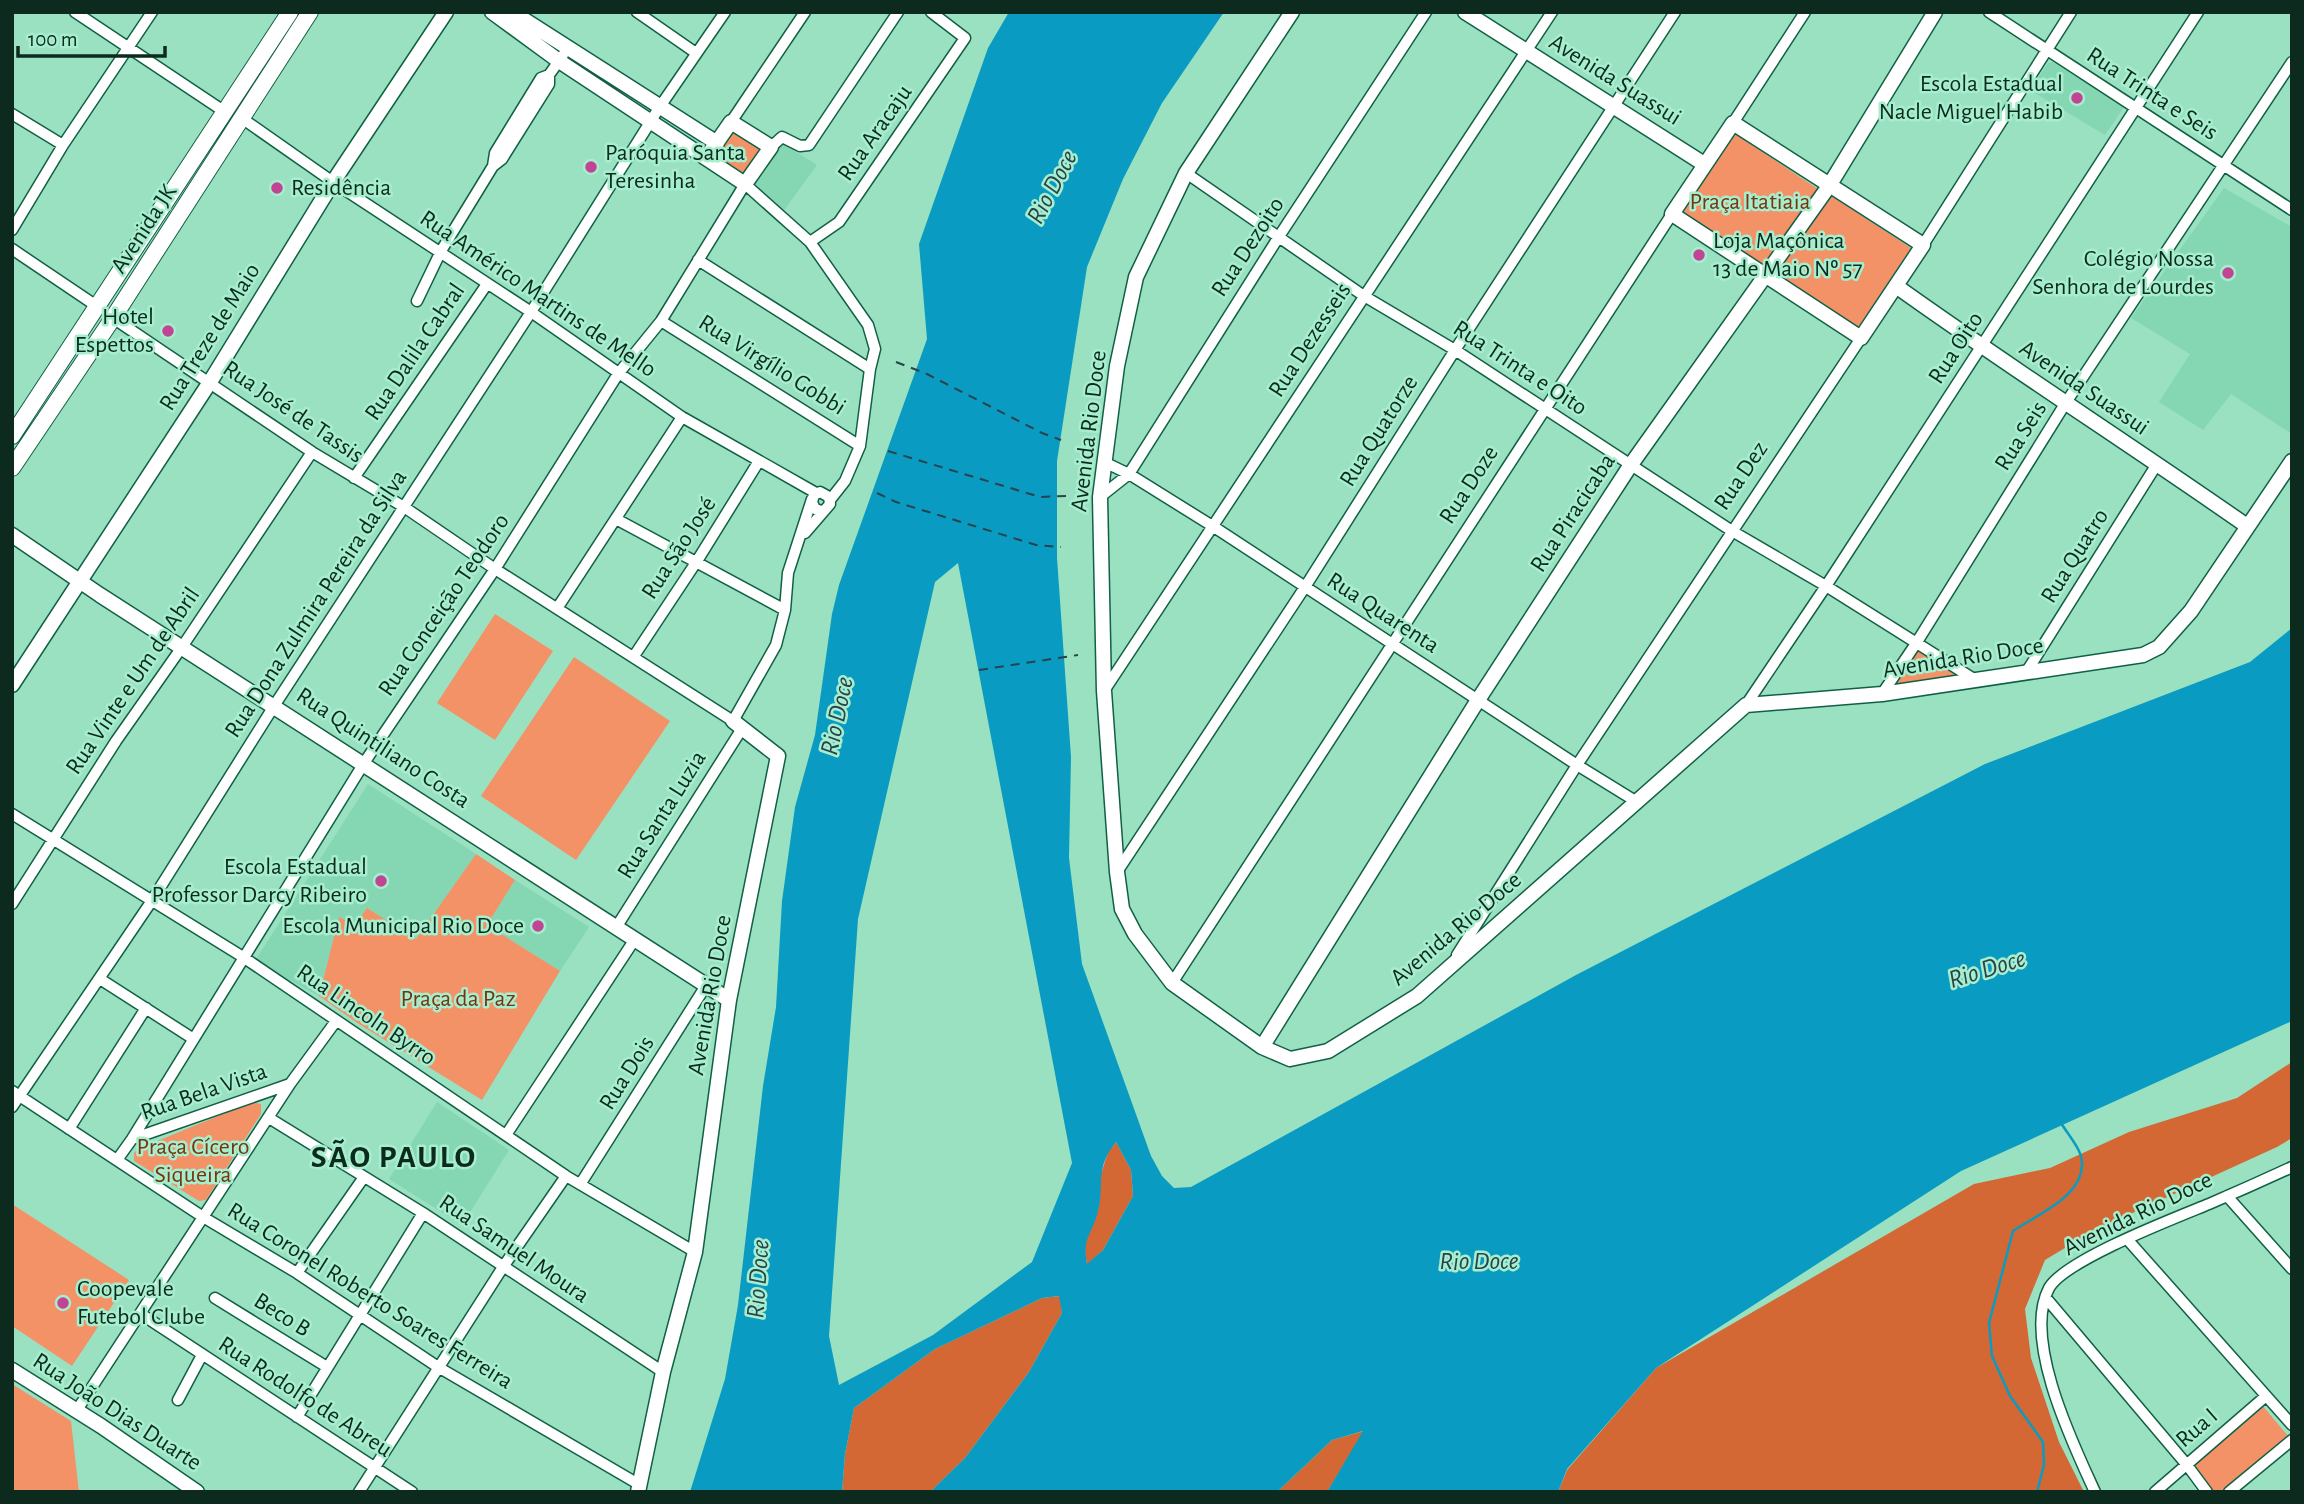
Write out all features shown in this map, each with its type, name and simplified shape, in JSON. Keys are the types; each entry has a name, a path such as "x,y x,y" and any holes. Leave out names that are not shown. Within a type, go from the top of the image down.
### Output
{"main road":[{"name":"Avenida JK","path":"12,436 290,12"},
{"name":"Avenida JK","path":"12,468 113,318 310,12"}],"street":[{"path":"75,12 225,112"},
{"path":"12,230 63,145 152,12"},
{"name":"Rua Treze de Maio","path":"12,685 210,382 333,182 446,12"},
{"path":"492,12 512,15 651,122 745,184 810,242 869,325 874,349 860,446 845,481 828,507 801,538"},
{"path":"637,12 696,54"},
{"name":"Rua Dona Zulmira Pereira da Silva","path":"12,1107 17,1094 100,979 151,902 274,706 531,312 659,108 725,12"},
{"path":"706,158 805,12"},
{"path":"745,184 771,147 782,137 800,146 808,145 898,12"},
{"name":"Rua Aracaju","path":"810,242 839,222 965,38 930,12"},
{"name":"Avenida Rio Doce","path":"1292,12 1186,173 1136,277 1117,366 1100,497 1104,691 1122,909 1135,934 1172,983 1262,1048 1290,1059 1328,1051 1417,996 1746,705 1882,694 1977,681 2027,671 2143,655 2159,647 2191,611 2292,461"},
{"name":"Rua Dezoito","path":"1100,497 1129,474 1278,238 1426,12"},
{"name":"Avenida Suassui","path":"1465,12 1704,164"},
{"name":"Rua Dezesseis","path":"1104,691 1552,12"},
{"name":"Rua Quatorze","path":"1117,872 1305,587 1455,350 1675,12"},
{"name":"Rua Doze","path":"1172,983 1544,408 1805,12"},
{"name":"Rua Piracicaba","path":"1262,1048 1478,700 1630,466 1829,186 1935,12"},
{"name":"Rua Trinta e Seis","path":"1989,12 2292,210"},
{"name":"Rua Dez","path":"1450,967 1577,765 1923,246 2071,12"},
{"name":"Rua Oito","path":"1746,705 2199,12"},
{"path":"418,301 441,251 493,166 495,153 541,78 549,75 564,54"},
{"path":"564,54 717,143"},
{"name":"Rua Seis","path":"1882,694 2065,404 2292,62"},
{"path":"12,114 63,145"},
{"name":"Rua Américo Martins de Mello","path":"243,119 682,417 814,496"},
{"path":"732,122 771,147"},
{"path":"1733,123 1923,246"},
{"name":"Rua Trinta e Oito","path":"1186,173 1364,296 1455,350 1732,531 1826,586 1977,681"},
{"name":"Rua Conceição Teodoro","path":"117,1160 363,763 495,569 618,374 661,321 745,184"},
{"path":"1672,214 1861,338"},
{"path":"12,249 98,307"},
{"path":"698,260 870,369"},
{"name":"Rua Dalila Cabral","path":"354,478 487,284"},
{"name":"Avenida Suassui","path":"1896,286 2247,526"},
{"name":"Rua José de Tassis","path":"113,318 312,452 404,507 495,569 738,724"},
{"name":"Rua Virgílio Gobbi","path":"661,321 860,446"},
{"path":"558,607 682,417"},
{"name":"Rua Vinte e Um de Abril","path":"12,904 116,741 312,452"},
{"name":"Rua São José","path":"634,656 759,461"},
{"name":"Rua Quarenta","path":"1104,462 1129,474 1214,527 1637,802"},
{"name":"Rua Quatro","path":"2027,671 2158,464"},
{"path":"814,496 824,492 831,500"},
{"path":"814,496 813,506 822,511"},
{"path":"738,724 776,645 785,610 788,573 814,496"},
{"path":"616,519 785,610"},
{"name":"Rua Quintiliano Costa","path":"12,535 100,595 729,1000"},
{"name":"Avenida Rio Doce","path":"639,1488 663,1372 695,1252 729,1000 778,756 738,724"},
{"name":"Rua Santa Luzia","path":"617,926 738,724"},
{"name":"Rua Lincoln Byrro","path":"12,814 243,957 566,1176 695,1252"},
{"path":"506,1135 635,939"},
{"path":"100,979 192,1038"},
{"name":"Rua Dois","path":"581,1184 707,984"},
{"path":"69,1129 146,1008"},
{"path":"77,1410 290,1084 336,1021"},
{"name":"Rua Bela Vista","path":"132,1139 290,1084"},
{"name":"Rua Coronel Roberto Soares Ferreira","path":"17,1094 203,1217 297,1273 438,1367 639,1488"},
{"name":"Rua Samuel Moura","path":"269,1118 423,1213 663,1372"},
{"name":"Avenida Rio Doce","path":"2046,1298 2050,1286 2074,1265 2292,1167"},
{"path":"359,1492 503,1267 566,1176"},
{"path":"297,1273 364,1177"},
{"path":"2227,1196 2292,1269"},
{"path":"298,1417 423,1213"},
{"path":"2127,1240 2292,1425"},
{"name":"Beco B","path":"215,1298 327,1367"},
{"path":"2046,1298 2207,1492"},
{"path":"2046,1298 2042,1325 2048,1376 2069,1436 2095,1492"},
{"name":"Rua Rodolfo de Abreu","path":"141,1314 412,1492"},
{"path":"178,1400 202,1355"},
{"name":"Rua João Dias Duarte","path":"12,1370 77,1410 197,1492"},
{"name":"Rua I","path":"2155,1492 2266,1396"},
{"path":"2229,1492 2292,1440"}],"shaded area":[{"name":"Escola Estadual Nacle Miguel Habib","path":"2053,62 2124,107 2105,135 2030,90 2048,63"},
{"path":"782,143 817,165 782,213 749,186"},
{"name":"Colégio Nossa Senhora de Lourdes","path":"2224,188 2292,227 2292,434 2231,394 2203,430 2159,402 2190,354 2131,318"},
{"name":"Escola Estadual Professor Darcy Ribeiro","path":"368,784 476,854 416,939 367,909 355,925 339,917 319,996 255,961"},
{"name":"Escola Municipal Rio Doce","path":"515,880 589,927 560,971 487,925"},
{"path":"2292,1062 2292,1138 2093,1231 2045,1260 2025,1309 2031,1358 2059,1442 2084,1492 1558,1492 1567,1470 1656,1368 1974,1184 2050,1168 2129,1132 2237,1098"},
{"path":"437,1102 509,1150 462,1225 389,1179"},
{"path":"1116,1142 1131,1170 1133,1196 1103,1250 1087,1265 1084,1244 1098,1210 1100,1177 1108,1152"},
{"path":"1060,1296 1062,1313 1029,1372 965,1458 930,1492 842,1492 845,1454 854,1408 935,1349 1042,1298"},
{"path":"1364,1431 1327,1492 1277,1492 1332,1440"}],"green space":[{"path":"732,127 763,148 742,179 711,158"},
{"name":"Praça Itatiaia","path":"1735,134 1818,189 1764,270 1681,215"},
{"name":"Praça Itatiaia","path":"1829,194 1911,248 1857,329 1774,275"},
{"path":"495,614 553,651 495,740 437,703"},
{"path":"1917,642 1977,681 1882,694"},
{"path":"574,657 670,721 576,860 481,796"},
{"name":"Praça da Paz","path":"476,854 515,880 487,925 560,971 482,1100 319,996 339,917 355,925 367,908 416,939"},
{"name":"Praça Cícero Siqueira","path":"252,1102 261,1104 261,1114 206,1200 199,1201 134,1161 134,1153 138,1149"},
{"name":"Coopevale Futebol Clube","path":"12,1204 129,1280 72,1366 12,1326"},
{"path":"12,1384 71,1421 79,1492 12,1492"},
{"path":"2262,1405 2288,1436 2220,1492 2214,1492 2191,1464"}],"water":[{"name":"Rio Doce","path":"1009,12 1224,12 1162,103 1123,179 1087,267 1057,461 1057,558 1071,757 1069,858 1082,964 1151,1156 1162,1176 1174,1188 1191,1187 1576,975 1985,764 2250,662 2292,628 2292,1021 1961,1171 1656,1368 1567,1469 1558,1492 1327,1492 1363,1431 1332,1440 1277,1492 930,1492 965,1458 1029,1372 1062,1313 1059,1296 1042,1298 935,1349 854,1408 845,1454 842,1492 690,1492 725,1379 738,1305 763,1086 776,1007 782,901 795,807 815,735 832,614 839,585 927,339 919,244 988,48","holes":["958,563 1072,1163 1032,1262 933,1335 839,1385 829,1336 858,919 935,582","1116,1142 1131,1170 1133,1196 1103,1250 1087,1264 1086,1247 1098,1211 1102,1169"]}],"waterway":[{"path":"2037,1492 2044,1465 2043,1442 2010,1396 1992,1356 1989,1323 2013,1231 2060,1201 2078,1181 2082,1169 2081,1156 2061,1123"}],"ferry route":[{"path":"896,362 927,374 1042,433 1061,440"},
{"path":"888,451 1040,497 1066,496"},
{"path":"877,493 896,502 1036,545 1061,547"},
{"path":"979,670 1078,655"}],"place":[{"name":"Escola Estadual Nacle Miguel Habib","path":"2077,98"},
{"name":"Paróquia Santa Teresinha","path":"591,167"},
{"name":"Residência","path":"277,188"},
{"name":"Loja Maçônica 13 de Maio Nº 57","path":"1699,255"},
{"name":"Colégio Nossa Senhora de Lourdes","path":"2228,273"},
{"name":"Hotel Espettos","path":"168,331"},
{"name":"Escola Estadual Professor Darcy Ribeiro","path":"381,881"},
{"name":"Escola Municipal Rio Doce","path":"538,926"},
{"name":"Coopevale Futebol Clube","path":"63,1303"}],"district":[{"name":"SÃO PAULO","path":"394,1157"}]}
